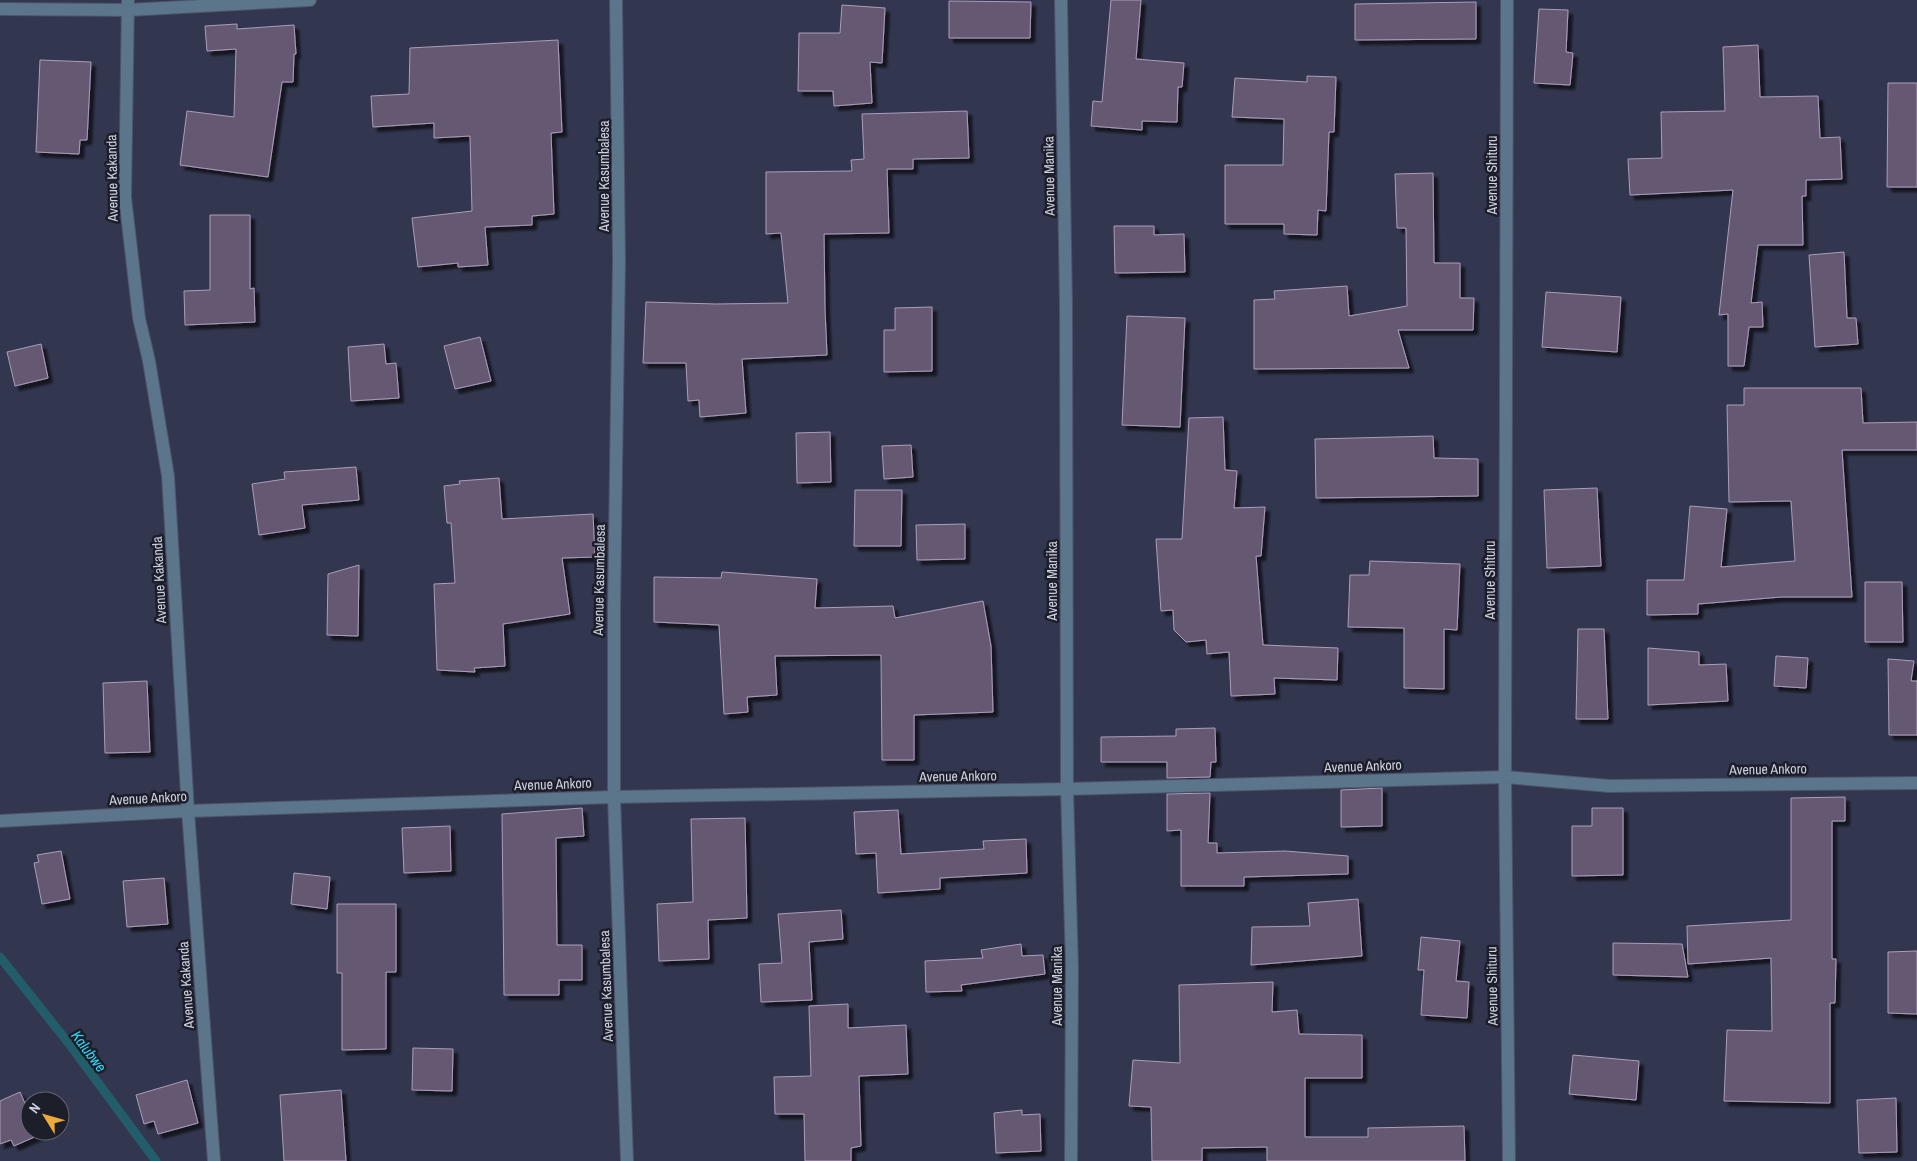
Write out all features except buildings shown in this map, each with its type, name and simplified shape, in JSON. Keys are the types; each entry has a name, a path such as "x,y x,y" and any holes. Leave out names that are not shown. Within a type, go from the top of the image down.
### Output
{"street":[{"path":"0,9 310,0"},
{"name":"Avenue Kasumbalesa","path":"616,0 619,261 614,609 614,797 627,1161"},
{"name":"Avenue Manika","path":"1061,0 1066,315 1067,789 1072,968 1071,1161"},
{"name":"Avenue Shituru","path":"1507,0 1504,777 1509,1161"},
{"name":"Avenue Kakanda","path":"128,5 125,196 139,318 149,361 168,476 188,810 214,1161"},
{"name":"Avenue Ankoro","path":"0,821 188,810 614,797 1067,789 1504,777 1609,786 1917,783"}],"waterway":[{"name":"Kalubwe","path":"0,957 70,1045 156,1161"}]}
